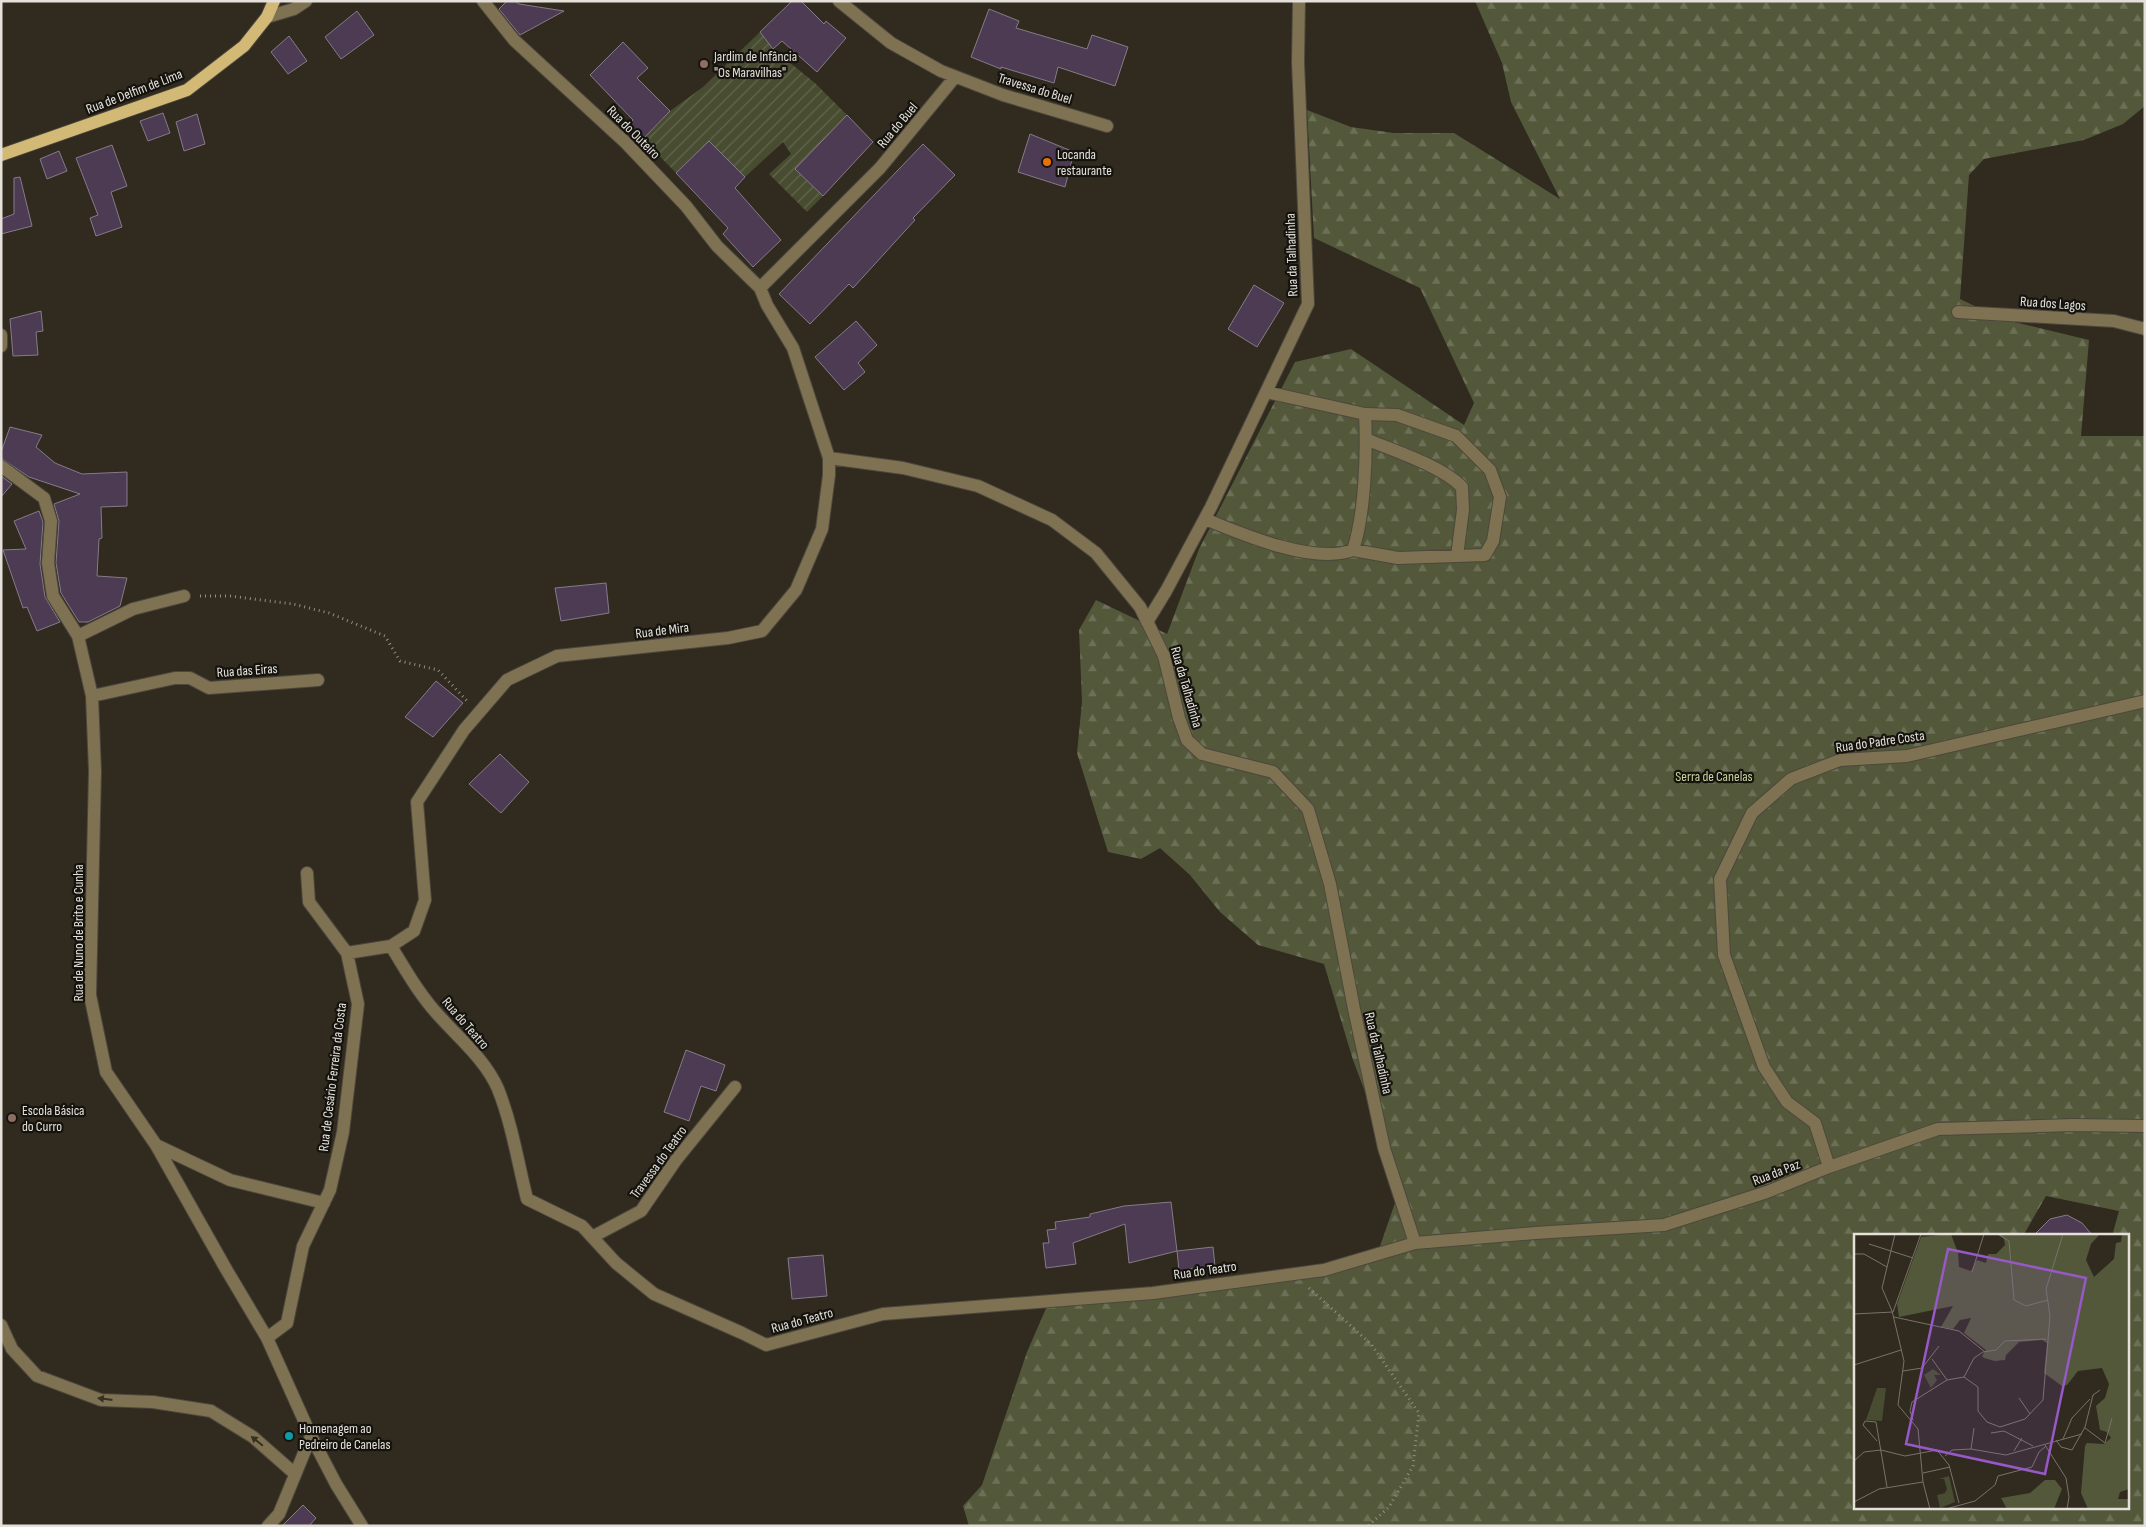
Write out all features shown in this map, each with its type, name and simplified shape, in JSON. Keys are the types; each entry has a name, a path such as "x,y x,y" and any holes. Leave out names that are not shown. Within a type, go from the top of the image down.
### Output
{"main road":[{"name":"Rua de Delfim de Lima","path":"1,155 187,90 244,46 267,18 274,1"}],"street":[{"path":"267,18 294,9 306,1"},
{"name":"Rua do Outeiro","path":"483,1 514,40 625,142 686,206 717,246 760,288"},
{"path":"839,1 891,43 941,71 956,77"},
{"name":"Rua da Talhadinha","path":"1299,1 1298,62 1308,304 1205,518 1147,622 1164,656 1178,718 1186,740 1202,754 1273,772 1308,809 1330,884 1354,1010 1384,1148 1415,1243"},
{"name":"Rua do Buel","path":"760,288 880,168 956,77"},
{"name":"Travessa do Buel","path":"956,77 1003,95 1107,126"},
{"name":"Rua de Mira","path":"391,946 414,931 425,900 417,802 464,730 507,680 557,656 728,638 762,631 796,590 822,529 829,476 829,458 793,348 767,305 760,288"},
{"name":"Rua dos Lagos","path":"1958,312 2114,322 2145,329"},
{"path":"1,335 1,346"},
{"path":"1205,518 1254,539 1312,553 1344,553 1353,550 1398,558 1485,555 1493,541 1500,498 1490,470 1456,436 1397,415 1365,414 1266,392"},
{"path":"1353,550 1359,530 1366,440 1365,414"},
{"path":"1366,440 1432,467 1455,479 1462,487 1463,510 1457,556"},
{"path":"829,458 903,468 978,486 1052,520 1096,553 1140,607 1147,622"},
{"name":"Rua de Nuno de Brito e Cunha","path":"1,466 44,498 52,521 48,563 53,596 78,636 92,696 95,772 90,995 106,1072 156,1145 267,1338 311,1436 336,1484 362,1526"},
{"path":"78,636 133,609 184,596"},
{"name":"Rua das Eiras","path":"92,696 175,678 190,678 209,688 318,680"},
{"name":"Rua do Padre Costa","path":"1829,1167 1815,1122 1787,1102 1764,1067 1724,956 1720,879 1752,813 1791,779 1840,760 1907,756 2145,701"},
{"path":"307,873 309,902 347,953 391,946"},
{"name":"Rua do Teatro","path":"391,946 412,980 440,1017 475,1054 497,1088 512,1134 526,1199 582,1226 616,1264 654,1294 742,1333 766,1346 883,1314 1153,1292 1324,1270 1415,1243"},
{"name":"Rua de Cesário Ferreira da Costa","path":"267,1338 287,1323 303,1246 330,1190 343,1132 358,1004 347,953"},
{"name":"Travessa do Teatro","path":"592,1237 641,1211 676,1160 736,1086"},
{"name":"Rua da Paz","path":"1415,1243 1535,1232 1664,1225 1767,1192 1829,1167 1938,1129 2073,1125 2145,1126"},
{"path":"156,1145 230,1180 324,1202"},
{"path":"1,1325 12,1349 37,1376 101,1400 153,1402 211,1411 253,1437 294,1473"},
{"path":"268,1526 279,1514 294,1473 311,1436"}],"path":[{"path":"184,596 230,596 293,604 329,612 385,636 400,661 438,670 478,714"},
{"path":"1293,1274 1372,1344 1419,1413 1413,1466 1389,1507 1368,1526"}],"green space":[{"name":"Serra de Canelas","path":"1475,1 2145,1 2145,106 2123,124 2084,140 1984,159 1969,175 1960,299 2002,319 2089,340 2081,436 2145,436 2145,1526 969,1526 963,1506 982,1485 1027,1352 1051,1297 1206,1290 1378,1252 1397,1197 1381,1134 1353,1060 1324,964 1258,945 1220,912 1190,875 1160,848 1141,859 1108,852 1077,753 1082,702 1079,630 1096,600 1167,634 1199,549 1295,362 1351,349 1464,425 1474,403 1420,288 1314,238 1307,110 1351,127 1394,133 1454,133 1560,199 1511,102 1502,63"},
{"path":"760,32 773,49 815,83 847,115 795,169 823,196 807,212 769,174 791,154 783,142 745,177 709,141 676,173 643,139 670,111 703,87"}],"building":[{"path":"507,1 564,11 520,35 499,9"},
{"path":"792,1 801,1 824,24 826,21 846,38 817,72 782,41 773,49 760,32"},
{"path":"989,9 1019,21 1016,28 1087,49 1092,35 1128,47 1115,86 1058,67 1054,83 1001,67 1001,69 971,57"},
{"path":"357,11 374,35 341,59 325,37"},
{"path":"289,36 307,61 288,74 271,52"},
{"path":"623,42 648,68 637,78 670,111 643,139 629,125 633,120 590,75"},
{"path":"163,113 170,133 148,141 140,121"},
{"path":"197,114 205,144 184,151 176,122"},
{"path":"847,115 873,142 823,196 795,169"},
{"name":"Locanda restaurante","path":"1030,134 1074,152 1065,187 1018,172"},
{"path":"709,141 745,177 735,188 781,240 753,267 723,234 728,228 676,173"},
{"path":"923,144 955,175 913,218 915,220 853,288 849,284 810,324 779,294"},
{"path":"112,145 127,186 111,192 122,227 96,236 90,218 98,215 76,158"},
{"path":"59,151 67,171 47,179 40,159"},
{"path":"20,177 32,226 1,234 1,219 14,214 14,178"},
{"path":"1254,285 1284,303 1257,347 1228,329"},
{"path":"41,311 43,331 36,332 38,355 13,356 10,319"},
{"path":"856,321 877,345 858,363 865,372 844,390 815,357"},
{"path":"10,427 42,435 36,447 55,463 82,474 127,472 127,506 101,507 102,538 99,539 97,576 127,578 120,606 88,622 79,622 61,593 56,563 59,521 54,504 80,494 29,477 1,458 1,452"},
{"path":"1,476 12,484 1,497"},
{"path":"39,511 43,522 40,564 45,597 60,622 37,631 27,607 23,608 3,550 26,549 14,521"},
{"path":"606,583 609,613 561,621 555,588"},
{"path":"436,681 463,703 433,737 405,717"},
{"path":"500,754 529,782 501,813 469,784"},
{"path":"686,1050 725,1065 716,1091 701,1086 689,1121 664,1112"},
{"path":"1171,1202 1177,1251 1129,1263 1125,1224 1073,1243 1076,1264 1046,1268 1043,1243 1049,1243 1047,1230 1056,1229 1055,1222 1090,1217 1090,1214 1124,1206"},
{"path":"2067,1215 2082,1223 2091,1234 2035,1234 2050,1219"},
{"path":"1213,1247 1215,1266 1179,1270 1177,1251"},
{"path":"823,1255 827,1296 792,1299 788,1258"},
{"path":"303,1505 316,1518 309,1526 282,1526"}],"place":[{"name":"Jardim de Infância \"Os Maravilhas\"","path":"704,64"},
{"name":"Locanda restaurante","path":"1047,162"},
{"name":"Escola Básica do Curro","path":"12,1118"},
{"name":"Homenagem ao Pedreiro de Canelas","path":"289,1436"}]}
